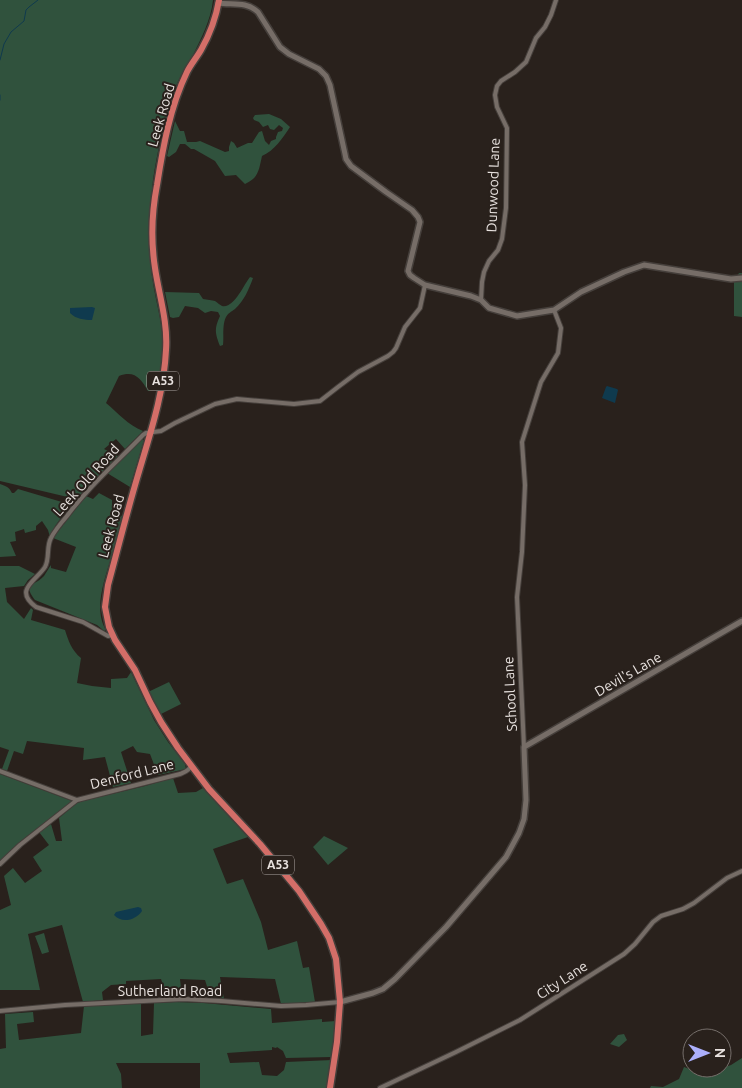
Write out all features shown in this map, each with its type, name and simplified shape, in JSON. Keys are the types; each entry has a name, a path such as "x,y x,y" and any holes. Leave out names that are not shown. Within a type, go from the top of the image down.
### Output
{"highway":[{"name":"Leek Road","path":"218,2 215,19 208,36 188,72 177,97 168,127 156,187 153,251 154,267 166,330 165,371 161,393 107,590 105,607 112,635 135,670 161,722 209,789 260,844 299,891 321,924 329,938 336,959 340,1002"},
{"name":"A53","path":"330,1088 337,1042 340,1002"}],"street":[{"name":"Dunwood Lane","path":"481,300 484,272 498,250 502,238 506,208 507,128 497,107 496,86 501,80 515,72 526,62 536,38 551,15 556,0"},
{"path":"218,2 253,7 280,47 289,54 319,69 326,76 330,84 348,163 412,210 418,217 420,222 408,271 410,275 425,285 472,296 481,300 489,308 516,316 554,310 581,292 644,265 731,279 742,278"},
{"path":"150,433 161,431 215,404 237,399 294,404 320,402 358,372 393,352 405,327 420,308 425,285"},
{"name":"School Lane","path":"340,1002 373,993 395,979 446,927 506,857 519,833 524,818 526,800 517,597 522,552 525,485 522,442 540,382 558,353 561,328 554,310"},
{"name":"Leek Old Road","path":"112,635 108,636 82,622 36,607 30,603 26,592 28,585 44,568 48,560 48,544 51,537 75,505 98,478 143,435 150,433"},
{"name":"Devil's Lane","path":"524,747 742,621"},
{"name":"Denford Lane","path":"76,800 180,774 190,769 191,766"},
{"path":"0,771 76,800"},
{"path":"0,864 20,845 76,800"},
{"name":"City Lane","path":"380,1088 520,1020 624,954 653,922 661,916 683,909 694,903 727,878 742,871"},
{"name":"Sutherland Road","path":"0,1011 66,1005 183,999 281,1006 340,1002"}],"green space":[{"path":"0,0 213,0 205,29 178,82 171,101 153,180 150,256 163,336 162,369 158,391 148,391 140,379 133,375 125,374 119,376 106,403 128,422 143,431 125,449 116,439 104,449 118,456 76,499 0,481"},
{"path":"269,114 281,119 290,127 281,140 267,154 262,156 256,176 250,182 245,184 236,175 225,176 215,161 185,144 180,144 176,152 169,157 167,156 175,121 180,131 184,131 187,142 200,141 225,152 229,151 231,141 237,148 252,143 259,132 262,131 265,141 269,145 271,141 276,139 278,132 282,131 283,128 279,125 274,130 270,129 268,125 263,127 253,118 255,115"},
{"path":"739,273 742,273 742,317 734,316 734,281"},
{"path":"250,277 253,278 244,299 226,317 223,345 220,346 216,334 220,316 218,312 211,311 205,313 198,308 185,306 179,317 170,317 165,292 199,293 203,299 215,301 222,306 226,306 235,300"},
{"path":"142,439 144,440 130,487 107,473"},
{"path":"0,484 10,489 12,493 18,489 72,505 57,524 50,537 42,521 36,526 36,530 25,533 24,529 15,532 16,541 10,542 16,556 0,557"},
{"path":"99,493 112,500 112,509 122,516 101,594 100,613 106,630 104,631 97,625 35,600 30,590 31,585 44,576 51,565 51,568 66,572 76,547 53,538 86,496 93,499"},
{"path":"0,566 19,566 35,574 24,586 5,588 7,602 24,619 31,608 33,610 31,620 65,630 73,649 81,658 77,683 111,688 111,679 127,678 131,672 154,720 185,764 186,769 158,775 150,754 137,752 133,746 121,752 131,783 113,787 105,757 83,760 84,748 27,741 23,754 14,751 7,771 2,769 9,750 0,747"},
{"path":"169,682 181,704 159,715 148,692"},
{"path":"0,774 72,801 21,841 0,861"},
{"path":"173,778 178,793 196,792 203,788 248,837 213,849 227,884 243,879 261,922 268,950 297,941 303,968 309,967 315,1002 281,1004 275,979 220,977 224,999 210,996 205,980 180,979 182,996 167,997 161,979 126,981 126,984 111,985 102,992 103,1000 83,1002 62,925 28,934 40,990 0,990 0,910 11,905 4,876 13,868 25,883 42,871 33,857 49,845 39,832 51,824 56,841 62,841 59,818 77,803"},
{"path":"324,836 348,848 328,865 313,847"},
{"path":"44,933 49,952 42,954 35,936"},
{"path":"176,1002 271,1009 272,1023 322,1019 322,1022 336,1021 332,1057 286,1058 283,1051 277,1047 272,1047 272,1050 227,1053 230,1063 259,1062 262,1075 277,1076 284,1070 286,1062 332,1060 327,1088 200,1088 200,1063 116,1063 121,1074 122,1088 0,1088 0,1049 6,1048 5,1014 33,1012 34,1022 17,1024 19,1040 81,1033 84,1006 141,1003 141,1036 153,1034 154,1003"},
{"path":"624,1034 627,1040 619,1047 610,1044 618,1035"},
{"path":"742,1058 742,1088 650,1088 651,1086 663,1087 679,1079 682,1072 682,1078 732,1078 732,1064"}],"water":[{"path":"70,308 95,308 92,320 80,319 70,313"},
{"path":"607,386 618,390 615,403 602,398"},
{"path":"138,907 142,911 133,919 125,920 114,915 116,912"}],"waterway":[{"path":"0,60 4,44 11,32 24,21 26,10 38,0"},
{"path":"0,95 0,100"}]}
